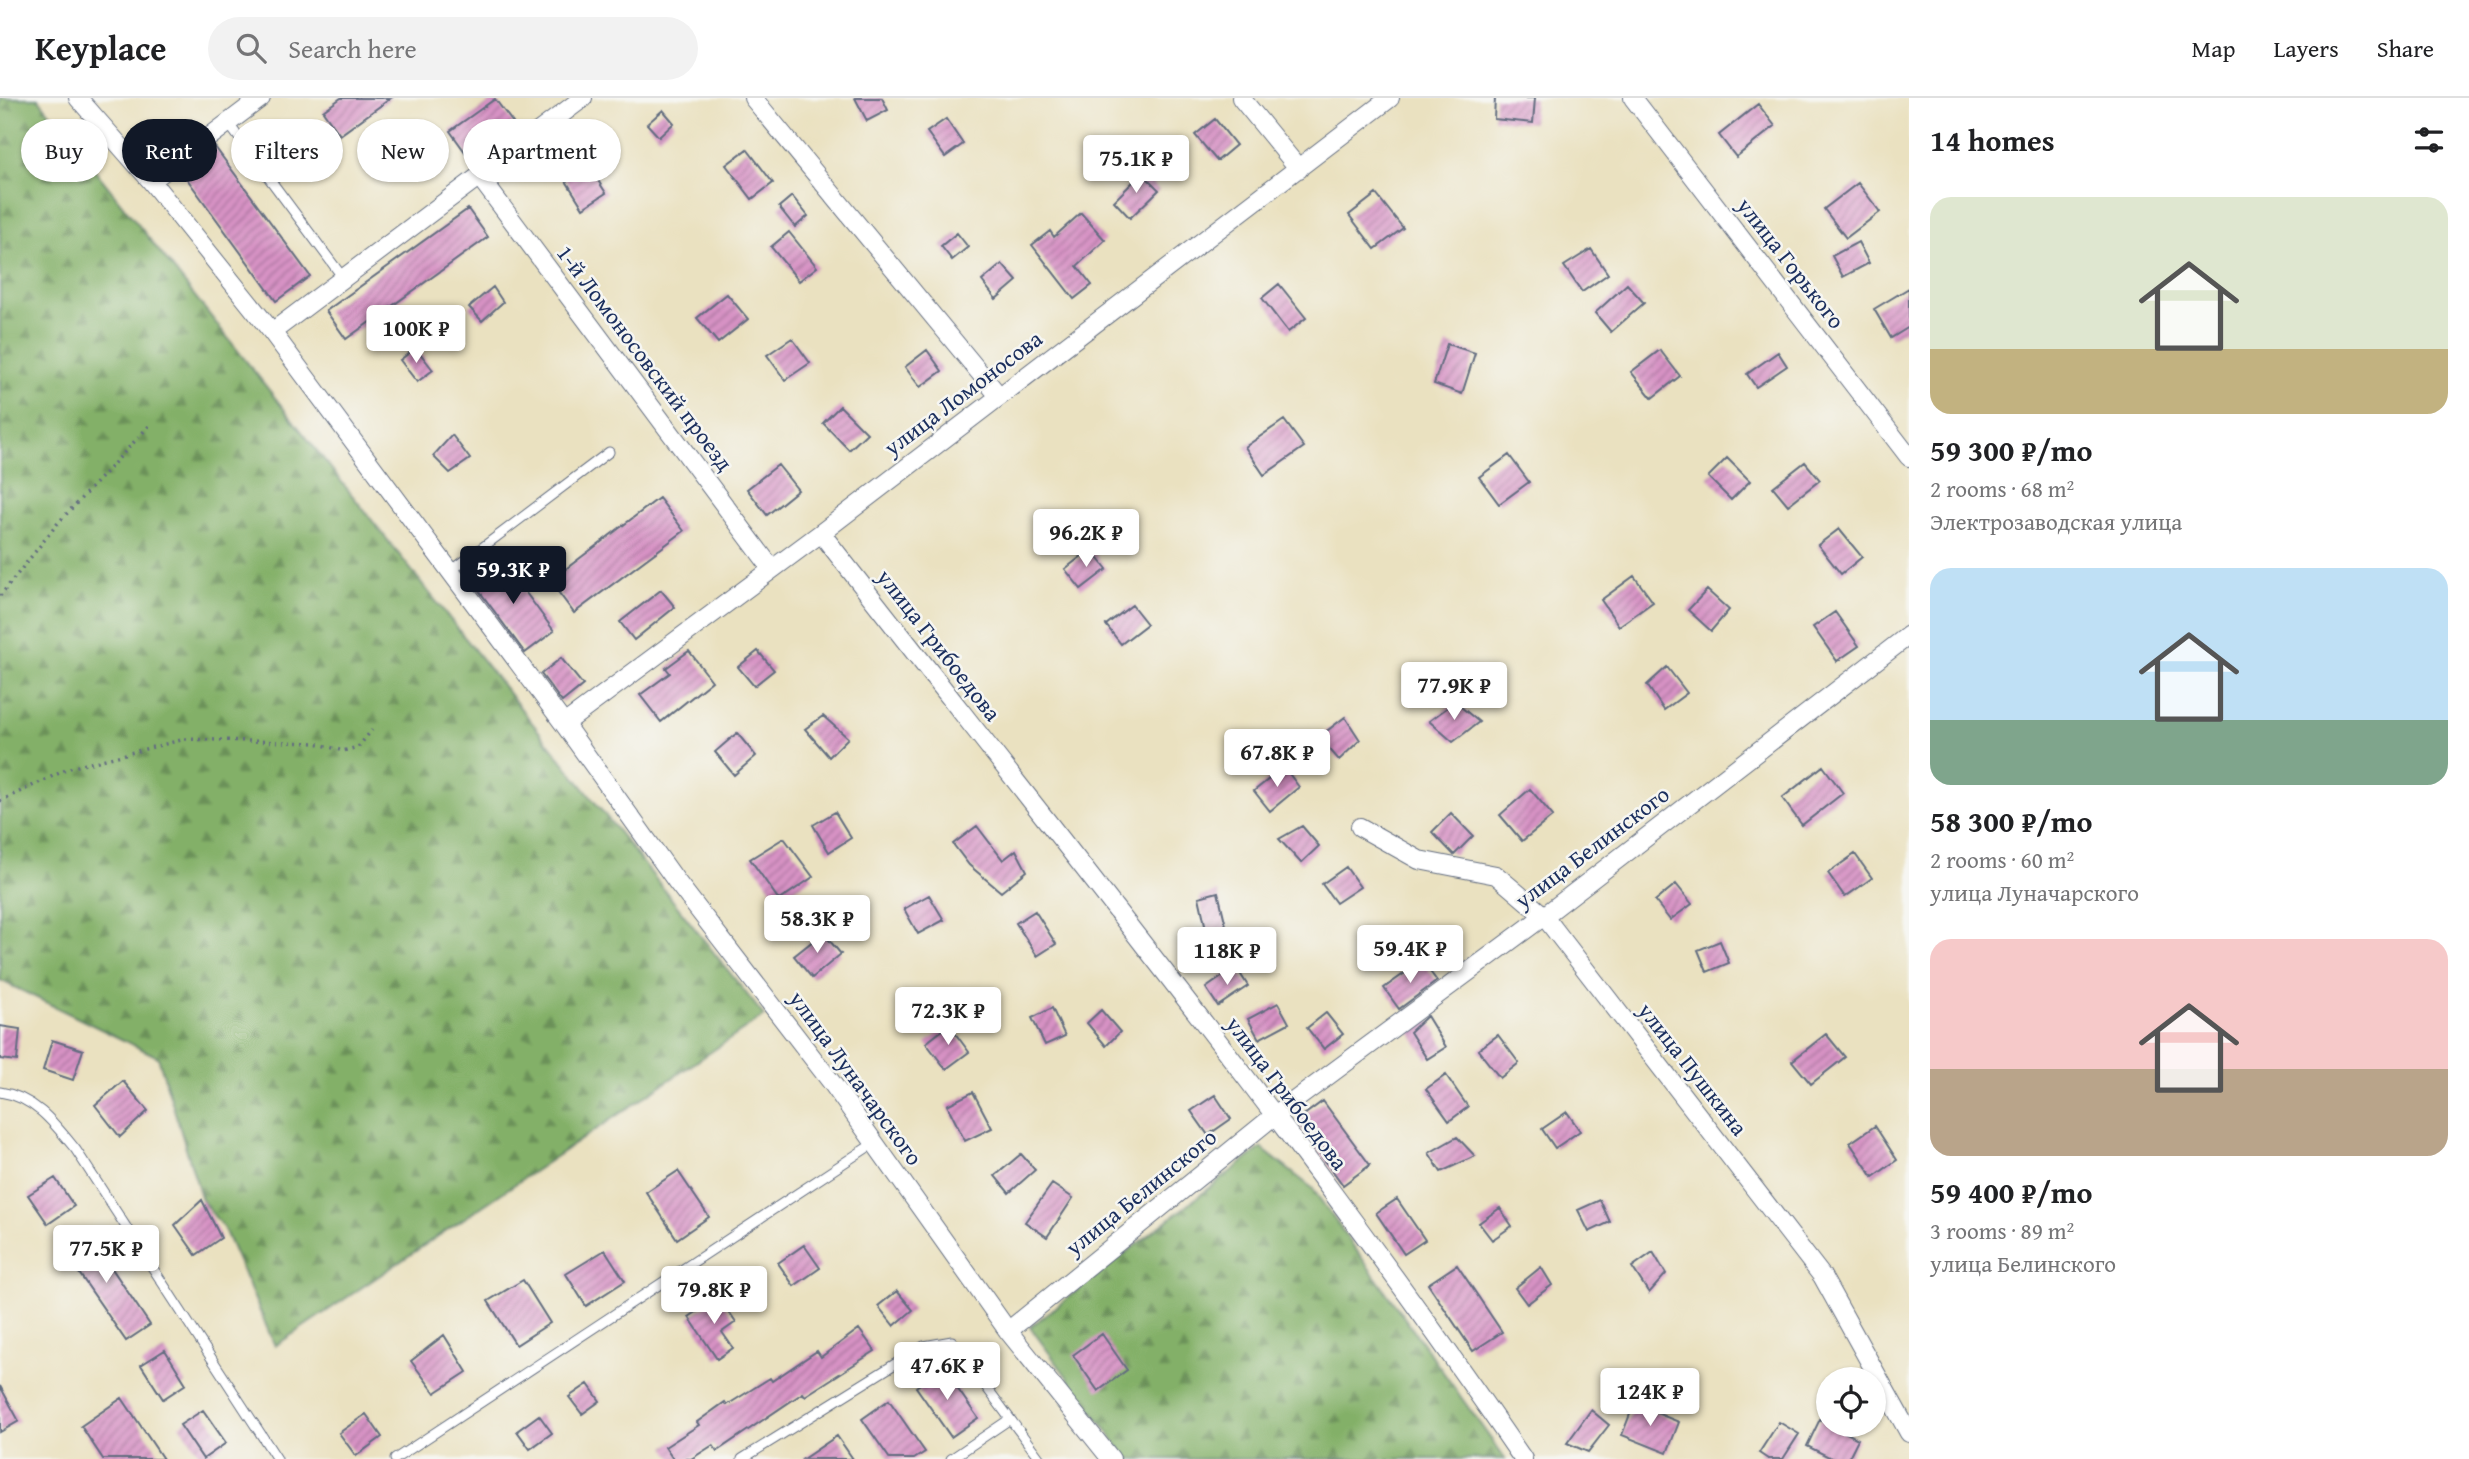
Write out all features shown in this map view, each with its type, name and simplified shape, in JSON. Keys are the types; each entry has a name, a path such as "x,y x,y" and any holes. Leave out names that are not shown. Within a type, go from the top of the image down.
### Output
{"street":[{"name":"улица Луначарского","path":"78,98 122,148"},
{"path":"217,131 261,98"},
{"path":"555,119 583,98"},
{"path":"752,98 999,396"},
{"path":"1241,98 1299,169"},
{"name":"улица Ломоносова","path":"564,724 821,533 1390,98"},
{"name":"улица Горького","path":"1633,98 1909,457"},
{"name":"улица Луначарского","path":"152,182 272,332 564,724 677,882 874,1143 1008,1331 1111,1459"},
{"path":"272,332 471,182"},
{"name":"1-й Ломоносовский проезд","path":"483,182 772,569"},
{"name":"улица Грибоедова","path":"821,533 1275,1115 1461,1368 1523,1459"},
{"name":"улица Белинского","path":"1008,1331 1275,1115 1544,916 1909,635"},
{"name":"улица Пушкина","path":"1360,827 1419,860 1496,874 1544,916 1822,1276 1909,1433"}],"lane":[{"path":"228,123 344,279"},
{"path":"451,571 610,452"},
{"path":"0,1092 16,1094 37,1107 76,1150 277,1459"},
{"path":"395,1459 874,1143"},
{"path":"742,1459 924,1346 952,1341 1040,1459"},
{"path":"951,1459 1010,1419"}],"path":[{"path":"0,596 58,523 149,426"},
{"path":"0,801 70,768 185,739 316,743 343,751 359,747 373,730"}],"green space":[{"path":"0,98 38,98 55,119 21,119 21,182 104,182 764,1016 275,1346 224,1229 202,1200 158,1057 0,980"},
{"path":"1261,1148 1312,1188 1505,1459 1128,1459 1030,1327"}],"building":[{"path":"341,98 391,98 362,119 357,119 357,123 343,133 343,119 329,119 323,111"},
{"path":"855,98 882,98 888,110 867,121"},
{"path":"1495,98 1535,98 1533,123 1494,119"},
{"path":"495,99 510,119 467,119"},
{"path":"1758,104 1775,126 1736,157 1719,135"},
{"path":"663,110 674,123 659,137 647,124"},
{"path":"946,119 963,144 945,157 927,132"},
{"path":"1215,119 1236,145 1217,161 1195,135"},
{"path":"463,122 463,149 450,131"},
{"path":"747,149 773,183 752,199 726,165"},
{"path":"217,150 231,169 231,182 241,182 310,276 276,301 189,182 217,182"},
{"path":"1142,173 1159,190 1130,218 1114,201"},
{"path":"567,182 599,182 606,193 583,208"},
{"path":"1858,183 1880,212 1846,238 1824,209"},
{"path":"1376,194 1403,228 1375,249 1349,215"},
{"path":"792,196 808,216 795,227 779,207"},
{"path":"468,209 488,237 346,339 326,311"},
{"path":"1081,213 1105,240 1077,266 1092,285 1074,299 1032,245 1050,231 1054,237"},
{"path":"789,232 817,267 799,281 771,247"},
{"path":"957,233 968,247 952,260 941,246"},
{"path":"1858,242 1869,263 1843,277 1832,256"},
{"path":"1591,249 1608,274 1582,292 1564,266"},
{"path":"1002,264 1017,281 996,299 982,281"},
{"path":"1279,284 1306,318 1288,332 1262,298"},
{"path":"1627,284 1644,303 1611,332 1595,313"},
{"path":"493,287 503,302 482,321 469,307"},
{"path":"1909,288 1909,327 1891,338 1874,309"},
{"path":"727,294 748,319 718,343 697,318"},
{"path":"792,338 810,363 785,380 767,355"},
{"path":"1447,344 1475,353 1462,394 1434,384"},
{"path":"416,348 433,370 417,382 400,360"},
{"path":"927,350 942,371 920,387 905,367"},
{"path":"1660,350 1680,376 1652,398 1631,372"},
{"path":"1778,352 1787,366 1756,387 1747,374"},
{"path":"840,406 867,433 849,450 823,423"},
{"path":"1284,420 1304,447 1264,475 1245,447"},
{"path":"452,435 470,459 450,473 433,456"},
{"path":"1509,455 1529,482 1499,504 1479,477"},
{"path":"1727,458 1750,481 1731,500 1708,477"},
{"path":"1805,462 1820,480 1788,505 1773,487"},
{"path":"778,465 798,490 767,515 747,489"},
{"path":"659,498 684,531 574,613 550,581"},
{"path":"1839,529 1862,557 1841,574 1818,545"},
{"path":"1091,549 1107,569 1081,589 1065,569"},
{"path":"501,559 554,631 525,653 472,581"},
{"path":"1634,576 1653,602 1619,626 1601,600"},
{"path":"661,590 675,607 634,640 620,622"},
{"path":"1707,590 1729,610 1711,631 1688,610"},
{"path":"1132,605 1147,624 1121,644 1106,625"},
{"path":"1835,612 1859,646 1837,661 1813,627"},
{"path":"689,651 712,681 661,722 640,695 670,673 666,668"},
{"path":"758,651 774,670 754,686 738,667"},
{"path":"561,658 583,685 562,702 541,674"},
{"path":"1667,667 1687,693 1664,710 1647,685"},
{"path":"1455,702 1479,722 1453,742 1429,721"},
{"path":"823,716 848,738 829,757 805,729"},
{"path":"1345,717 1360,740 1339,760 1319,737"},
{"path":"737,733 756,756 734,775 715,752"},
{"path":"1823,766 1843,793 1802,825 1782,798"},
{"path":"1284,767 1299,787 1270,811 1254,791"},
{"path":"1530,789 1553,816 1522,841 1500,815"},
{"path":"835,812 851,838 829,852 813,825"},
{"path":"1451,813 1473,836 1454,855 1432,832"},
{"path":"977,826 1003,860 1016,850 1027,871 1001,892 969,865 953,844"},
{"path":"1302,826 1319,846 1301,863 1279,839"},
{"path":"784,838 813,877 779,900 750,859"},
{"path":"1855,854 1872,878 1845,897 1828,873"},
{"path":"1346,867 1360,887 1336,903 1322,884"},
{"path":"1676,884 1692,904 1670,920 1655,901"},
{"path":"1218,892 1228,934 1208,938 1199,897"},
{"path":"929,895 944,920 918,934 904,909"},
{"path":"1035,911 1056,944 1037,956 1016,923"},
{"path":"823,933 841,954 812,978 794,956"},
{"path":"1720,941 1729,963 1707,972 1698,950"},
{"path":"1422,961 1437,981 1399,1009 1384,988"},
{"path":"1236,967 1248,986 1218,1006 1206,988"},
{"path":"1278,1003 1289,1023 1259,1039 1248,1019"},
{"path":"1052,1008 1065,1036 1045,1045 1032,1018"},
{"path":"1101,1010 1120,1032 1106,1046 1087,1023"},
{"path":"1326,1013 1343,1034 1324,1049 1307,1028"},
{"path":"1427,1016 1446,1047 1427,1059 1410,1032"},
{"path":"949,1025 969,1052 946,1069 926,1043"},
{"path":"0,1026 20,1029 17,1061 0,1059"},
{"path":"1826,1034 1845,1057 1811,1084 1792,1061"},
{"path":"1498,1035 1519,1063 1500,1078 1478,1050"},
{"path":"52,1040 83,1050 73,1080 43,1070"},
{"path":"1446,1075 1468,1107 1449,1121 1426,1089"},
{"path":"123,1081 148,1111 120,1137 95,1105"},
{"path":"973,1092 992,1128 965,1141 947,1105"},
{"path":"1215,1095 1231,1119 1208,1135 1191,1111"},
{"path":"1323,1101 1370,1165 1343,1185 1296,1121"},
{"path":"1567,1112 1580,1131 1555,1148 1542,1129"},
{"path":"1875,1126 1897,1160 1873,1177 1850,1143"},
{"path":"1457,1137 1475,1156 1441,1172 1429,1153"},
{"path":"1021,1154 1035,1170 1009,1193 995,1176"},
{"path":"678,1171 709,1217 677,1239 646,1192"},
{"path":"55,1178 74,1206 48,1224 28,1195"},
{"path":"1052,1184 1073,1198 1047,1237 1025,1222"},
{"path":"1397,1199 1425,1240 1404,1254 1376,1213"},
{"path":"202,1200 221,1238 196,1255 175,1225"},
{"path":"1600,1200 1610,1222 1589,1232 1578,1210"},
{"path":"1500,1208 1512,1226 1492,1240 1479,1223"},
{"path":"86,1230 150,1325 126,1341 61,1247"},
{"path":"804,1245 820,1268 794,1286 778,1263"},
{"path":"605,1250 625,1281 586,1306 566,1274"},
{"path":"1653,1252 1666,1274 1649,1293 1632,1267"},
{"path":"1457,1265 1502,1332 1473,1351 1428,1284"},
{"path":"1541,1267 1552,1285 1527,1304 1515,1288"},
{"path":"523,1280 550,1323 516,1345 488,1301"},
{"path":"897,1291 913,1310 894,1326 878,1306"},
{"path":"719,1297 736,1322 722,1332 733,1348 717,1359 689,1317"},
{"path":"859,1329 875,1351 805,1396 803,1393 717,1451 713,1445 691,1459 673,1459 665,1447 699,1425 697,1422 725,1402 727,1405 770,1378 772,1381 817,1351 821,1357"},
{"path":"1102,1334 1127,1370 1098,1391 1073,1355"},
{"path":"444,1335 467,1372 435,1393 411,1361"},
{"path":"165,1350 186,1384 163,1399 141,1365"},
{"path":"943,1368 978,1418 951,1437 916,1387"},
{"path":"588,1384 600,1401 582,1414 569,1397"},
{"path":"0,1386 19,1421 0,1432"},
{"path":"122,1398 163,1459 103,1459 81,1426"},
{"path":"889,1400 925,1452 914,1459 890,1459 862,1419"},
{"path":"1634,1404 1679,1422 1667,1453 1622,1435"},
{"path":"203,1410 226,1443 203,1459 180,1425"},
{"path":"1591,1410 1609,1425 1588,1452 1567,1443"},
{"path":"366,1414 382,1437 356,1456 339,1433"},
{"path":"539,1415 552,1433 530,1449 517,1431"},
{"path":"1779,1422 1799,1434 1783,1459 1768,1459 1759,1453"},
{"path":"1816,1427 1816,1437 1858,1439 1848,1459 1833,1459 1807,1446"},
{"path":"837,1436 853,1459 803,1459"}]}
